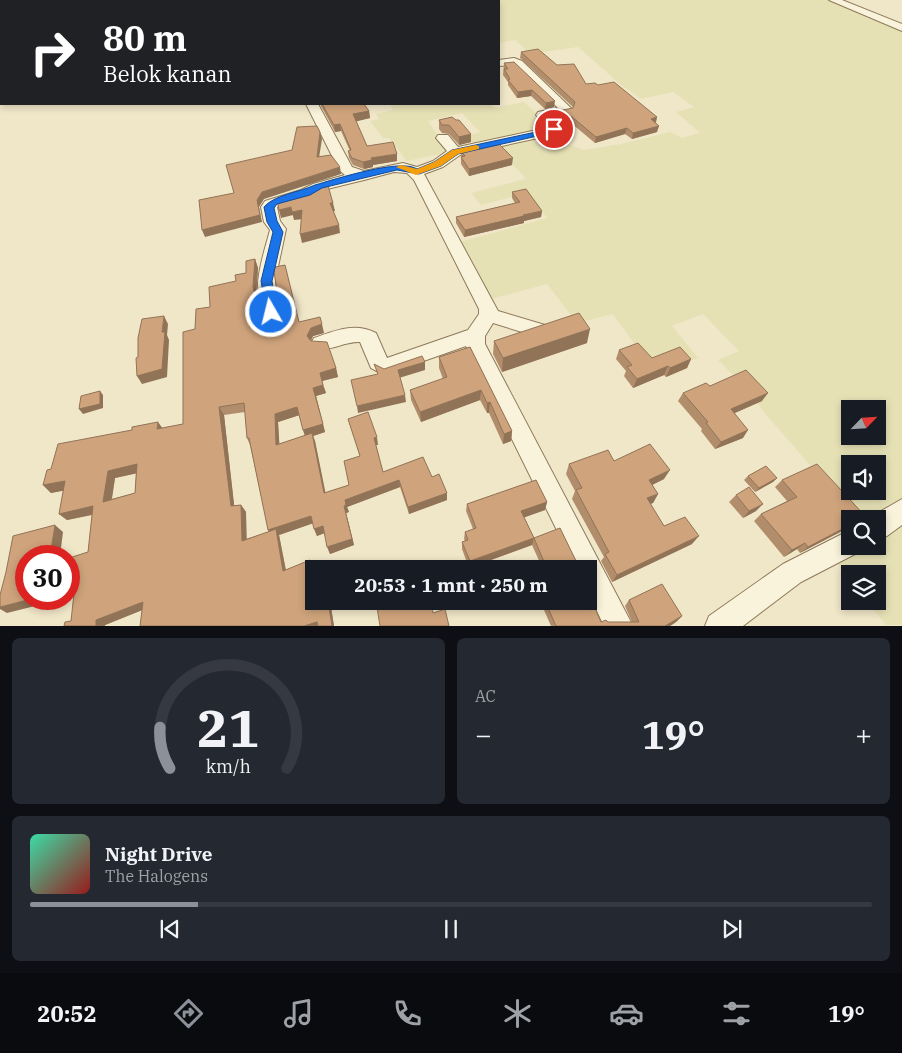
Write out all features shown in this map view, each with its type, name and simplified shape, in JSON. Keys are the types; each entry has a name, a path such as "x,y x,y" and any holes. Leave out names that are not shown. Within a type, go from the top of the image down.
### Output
{"street":[{"path":"836,0 902,28"},
{"path":"416,172 444,161 455,152 554,129 543,115 567,110 518,63 514,61 500,63"},
{"path":"313,105 346,170 351,174 360,176"},
{"path":"443,138 455,152"},
{"path":"271,312 266,281 278,229 272,222 269,207 271,204 306,193 318,186 397,167 412,168 416,172 488,309 489,316 475,335 384,367 378,362 369,338 366,336 356,334 321,343"},
{"path":"489,316 538,330"},
{"path":"475,335 475,344 619,626"},
{"path":"886,522 902,511"},
{"path":"720,626 792,573 841,548"}],"shaded area":[{"path":"500,0 830,0 902,30 902,625 886,625 874,610 886,610 886,565 841,565 841,569 830,555 841,550 841,555 886,555 886,510 849,510 763,411 747,389 718,360 739,351 703,314 672,326 698,358 685,363 647,362 613,314 577,323 547,284 488,300 456,243 547,218 528,193 481,205 471,193 526,179 492,142 475,146 467,136 480,132 462,113 428,121 449,152 407,161 389,138 383,138 370,121 379,119 376,114 393,110 390,105 491,105 494,108 524,102 548,124 545,130 529,134 545,151 570,145 584,150 621,144 670,132 682,138 700,133 676,112 694,107 673,92 641,99 620,84 578,47 530,54 515,40 500,43"}],"building":[{"path":"538,49 557,65 574,64 586,84 595,83 598,85 614,82 657,117 651,119 659,126 633,133 627,128 596,137 572,117 566,118 558,111 573,108 575,102 521,52"},
{"path":"514,62 555,101 546,103 532,90 518,92 508,80 510,79 504,69 508,69 504,63"},
{"path":"323,105 365,105 369,111 353,114 367,146 393,142 397,154 371,158 372,160 363,162 352,158 348,151 351,150 340,124 334,125"},
{"path":"452,117 459,120 471,134 459,137 449,125 442,125 439,120"},
{"path":"317,126 320,132 317,157 331,155 340,167 262,192 257,200 260,215 202,230 199,200 234,193 226,165 292,150 297,127"},
{"path":"497,142 513,158 469,169 461,157 465,156 461,150"},
{"path":"327,182 333,203 330,203 339,225 300,234 302,210 292,212 291,207 279,210 277,200"},
{"path":"526,189 542,211 465,230 456,217 520,202 512,192"},
{"path":"255,259 253,287 259,309 268,312 276,310 279,303 274,272 275,267 285,265 299,322 320,317 322,324 311,328 307,336 311,341 327,342 336,368 320,373 323,385 313,388 323,424 303,430 297,407 275,414 276,445 312,433 324,493 349,485 344,461 360,456 348,419 368,412 377,437 374,438 383,472 423,457 432,477 439,474 447,493 408,507 399,480 345,500 346,505 344,506 352,539 327,547 323,526 314,529 311,516 268,530 249,438 247,438 244,403 219,407 231,506 241,505 242,541 276,529 283,571 305,562 305,610 329,610 332,626 318,626 317,622 304,626 140,626 143,602 96,620 96,626 64,626 65,622 71,621 72,610 80,610 80,555 88,552 93,506 59,514 65,481 43,485 47,470 51,469 58,444 132,430 132,427 158,422 157,429 183,424 183,332 195,329 196,309 210,307 209,287 236,281 235,275 246,273 246,261","holes":["137,464 135,493 103,502 108,471"]},
{"path":"579,313 590,329 503,358 494,341"},
{"path":"164,316 162,332 165,332 162,369 137,376 136,358 138,357 138,338 142,319"},
{"path":"638,343 652,358 680,347 691,359 637,379 627,367 632,365 619,350"},
{"path":"470,347 512,431 504,434 490,402 487,403 481,390 420,412 410,390 447,377 439,357"},
{"path":"422,356 425,362 398,370 405,395 357,406 351,380 378,374 374,364 384,369"},
{"path":"746,370 768,393 731,409 748,430 721,442 706,423 708,422 683,393 706,383 710,386"},
{"path":"100,391 100,404 79,409 81,396"},
{"path":"650,444 670,470 649,480 658,494 647,498 664,526 685,517 699,536 617,575 605,554 609,552 576,490 582,488 569,464 608,450 614,461"},
{"path":"817,464 841,490 841,500 850,500 860,510 841,510 841,530 808,547 805,543 792,550 761,514 797,497 782,480"},
{"path":"766,466 777,478 759,488 748,476"},
{"path":"536,480 547,502 521,511 534,538 473,560 470,560 462,542 468,540 465,532 476,528 467,504"},
{"path":"749,487 763,504 749,511 736,495"},
{"path":"55,525 52,545 15,545 15,603 0,607 0,595 13,536"},
{"path":"560,528 576,560 543,560 534,538"},
{"path":"662,584 682,616 665,626 556,626 549,610 596,610 601,622 606,620 608,622 639,622 629,600"},
{"path":"377,610 432,610 433,613 445,610 449,626 380,626"}],"slow traffic":[{"path":"401,167 412,168 416,172 450,158 455,152 476,147"}],"route":[{"path":"271,312 266,281 278,232 276,224 272,222 269,207 274,202 306,193 318,186 397,167 412,168 416,172 450,158 455,152 554,129"}]}
